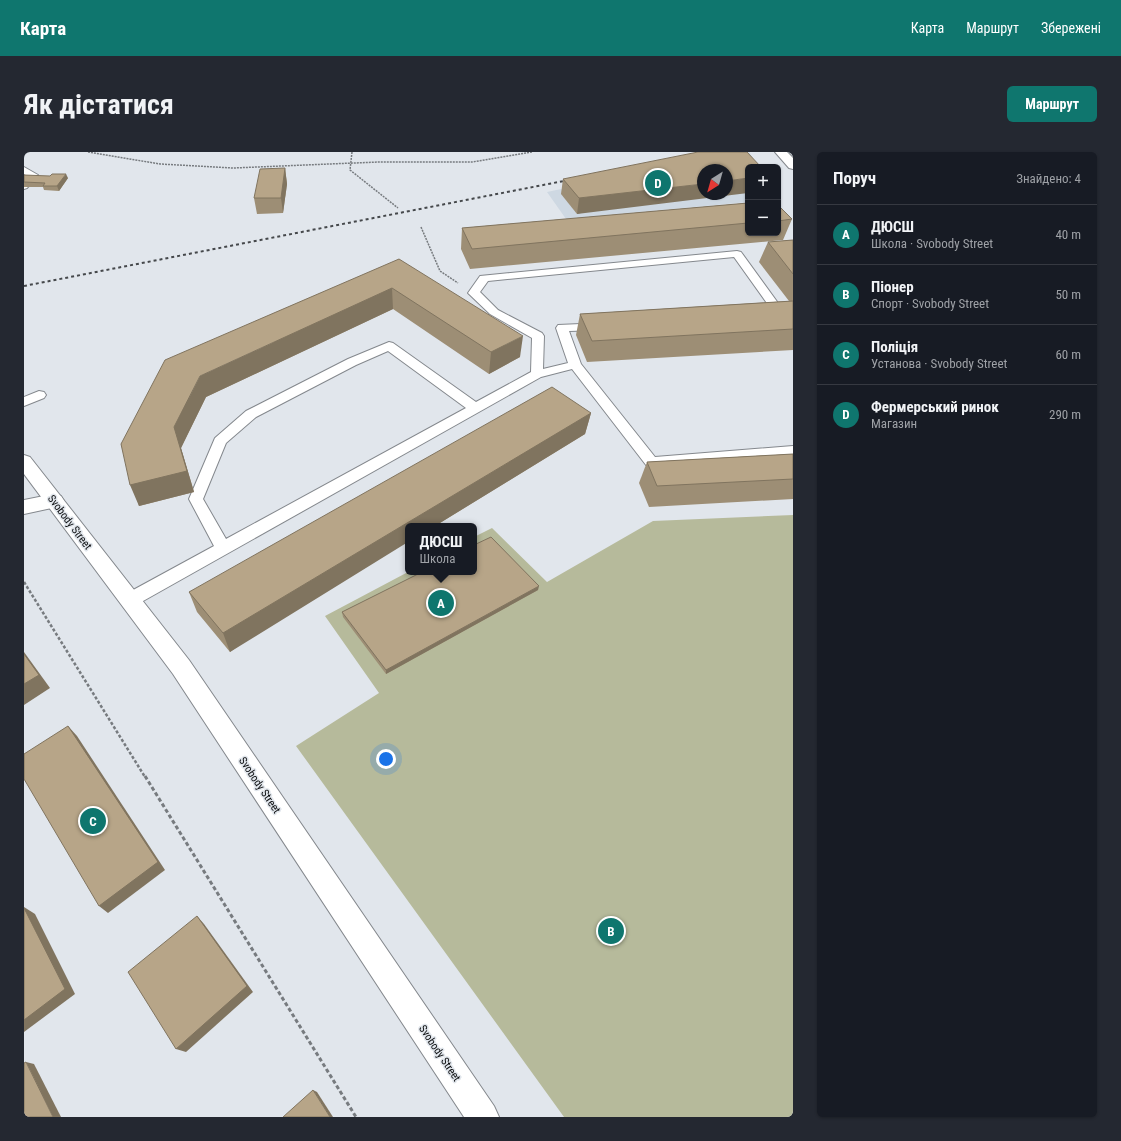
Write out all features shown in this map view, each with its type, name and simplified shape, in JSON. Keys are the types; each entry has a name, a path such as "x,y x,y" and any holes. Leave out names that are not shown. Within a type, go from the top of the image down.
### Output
{"main road":[{"path":"781,152 793,165"},
{"name":"Svobody Street","path":"24,461 181,667 483,1117"},
{"path":"24,507 54,500"}],"lane":[{"path":"24,170 34,175 24,186"},
{"path":"537,374 538,336 494,312 474,292 484,278 737,254 782,316 766,317"},
{"path":"609,325 562,328 575,365 651,462 793,451"},
{"path":"223,548 196,499 220,441 251,414 352,362 389,346 475,408"},
{"path":"130,600 537,374 575,365"},
{"path":"24,402 38,395"}],"path":[{"path":"88,152 119,160 203,168 277,167 389,162 472,162 532,152"},
{"path":"352,152 350,170 398,208"},
{"path":"421,227 440,271 477,295"},
{"path":"24,582 356,1117"}],"shaded area":[{"path":"735,152 749,152 757,164 745,164 745,202 566,219 547,192"}],"green space":[{"path":"793,515 793,1117 564,1117 296,746 379,693 325,616 405,574 405,575 477,575 477,536 492,528 547,582 653,521"}],"building":[{"path":"698,152 747,152 758,164 745,164 745,178 733,180 733,164 697,164 697,185 579,198 563,179"},
{"path":"285,168 281,198 254,198 260,169"},
{"path":"52,174 66,174 57,186 43,186 45,183 24,182 24,175 50,176"},
{"path":"745,203 745,223 472,249 462,228"},
{"path":"781,208 792,219 781,221"},
{"path":"793,240 793,274 768,242"},
{"path":"399,259 523,336 491,352 392,288 200,376 174,427 187,471 130,485 121,444 165,360"},
{"path":"793,301 793,329 592,341 580,314"},
{"path":"552,387 591,413 223,633 189,592"},
{"path":"793,454 793,479 657,486 647,462"},
{"path":"491,537 539,586 386,670 342,612 416,575 477,575 477,544"},
{"path":"24,654 39,675 24,684"},
{"path":"68,726 158,862 99,906 24,779 24,754"},
{"path":"24,908 65,989 24,1020"},
{"path":"197,916 247,986 176,1049 128,972"},
{"path":"26,1062 53,1117 24,1117 24,1063"},
{"path":"313,1090 330,1117 283,1117"}],"railway":[{"path":"24,286 574,179"}],"place":[{"name":"Фермерський ринок","path":"658,183"},
{"name":"ДЮСШ","path":"441,603"},
{"name":"Поліція","path":"93,821"},
{"name":"Піонер","path":"611,931"}]}
